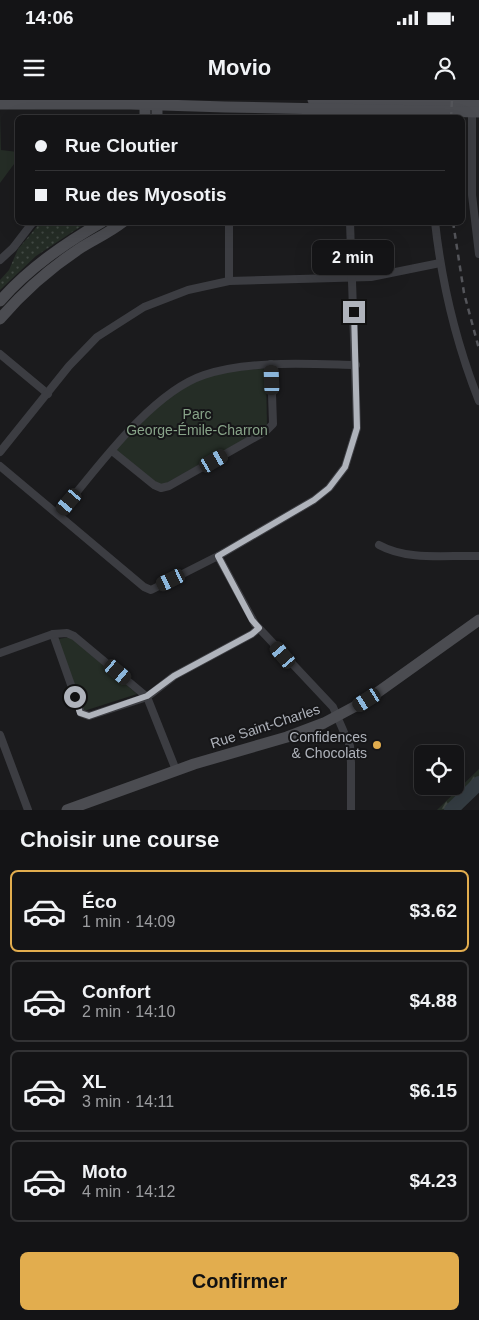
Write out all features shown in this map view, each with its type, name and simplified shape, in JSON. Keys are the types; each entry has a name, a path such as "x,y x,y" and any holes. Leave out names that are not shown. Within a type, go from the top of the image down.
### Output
{"street":[{"path":"313,100 432,111 476,108 472,195 479,254"},
{"path":"0,104 34,102 157,102 364,104"},
{"path":"145,102 145,115"},
{"path":"157,102 157,115"},
{"path":"0,260 13,248 31,225"},
{"path":"0,301 50,255 97,225"},
{"path":"0,319 21,295 48,272 71,254 118,225"},
{"path":"229,225 229,281"},
{"path":"0,466 144,587 151,590 218,556 314,500 329,488 345,467 357,428 350,225"},
{"path":"435,225 440,264 452,321 468,374 479,402"},
{"path":"0,452 69,366 97,337 144,307 188,290 229,281 371,277 440,264"},
{"path":"0,354 48,394"},
{"path":"59,514 148,411 175,389 202,375 220,370 271,364 356,365"},
{"path":"112,451 154,485 160,488 169,486 266,431 273,424 271,364"},
{"path":"379,545 391,552 406,555 479,556"},
{"path":"218,556 252,620 330,704 338,717 350,750 351,810"},
{"name":"Rue Saint-Charles","path":"67,810 176,770 306,730 338,717 377,694 479,620"},
{"path":"53,634 80,713 89,716 147,696 174,676 252,634 259,628"},
{"path":"0,653 53,634 67,633 74,636 147,696 176,770"},
{"path":"0,735 28,810"}],"green space":[{"path":"0,111 1,150 15,152 15,163 0,183"},
{"path":"38,225 83,225 36,256 0,290 0,280 9,270 18,249"},
{"name":"Parc George-Émile-Charron","path":"266,369 267,427 161,486 115,450 175,389 220,370"},
{"path":"70,637 137,694 84,711 58,639"},
{"path":"479,769 479,789 461,810 437,810 452,795 464,795 464,784"}],"waterway":[{"path":"451,810 479,783"}],"railway":[{"path":"451,115 452,100"},
{"path":"453,225 464,293 479,349"}],"place":[{"name":"Confidences & Chocolats","path":"377,745"}],"route":[{"path":"75,697 80,713 89,716 147,696 174,676 252,634 259,628 252,620 218,556 314,500 329,488 345,467 357,428 354,312"}]}
